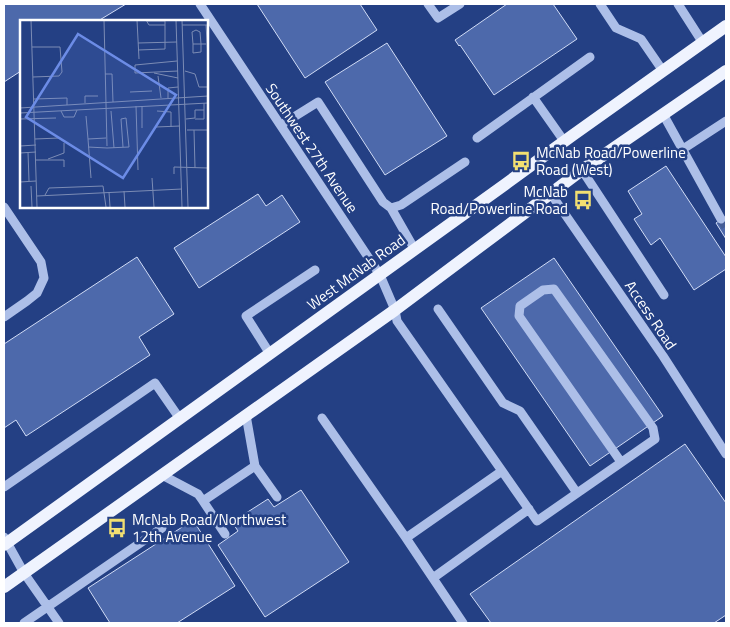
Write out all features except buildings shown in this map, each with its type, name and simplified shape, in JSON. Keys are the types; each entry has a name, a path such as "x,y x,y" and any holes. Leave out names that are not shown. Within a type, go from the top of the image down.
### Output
{"main road":[{"name":"West McNab Road","path":"5,541 180,419 726,26"},
{"path":"4,588 395,310 582,170 726,71"}],"street":[{"name":"Southwest 27th Avenue","path":"200,4 380,275 395,310 397,321 529,509"},
{"path":"428,4 438,18 460,4"},
{"path":"600,4 616,28 641,39 663,71"},
{"path":"678,4 703,43"},
{"path":"477,138 590,57"},
{"path":"533,97 564,141"},
{"path":"281,125 318,102 383,202 391,208 416,250"},
{"path":"663,114 721,219"},
{"path":"682,149 726,121"},
{"path":"391,208 401,205 465,162"},
{"path":"582,170 664,295"},
{"name":"Access Road","path":"551,194 663,356 726,454"},
{"path":"4,207 41,262 44,278 38,293 4,317"},
{"path":"270,354 246,316 315,270"},
{"path":"433,578 529,509 537,521 655,439 653,428 554,290 542,290 520,306 518,316 621,462"},
{"path":"438,309 502,403 520,411 577,493"},
{"path":"4,487 155,383 180,419"},
{"path":"246,415 255,466 277,497"},
{"path":"322,418 463,623"},
{"path":"203,500 255,466"},
{"path":"406,538 502,471"},
{"path":"162,475 198,494 225,534"},
{"path":"24,623 162,528"},
{"path":"5,541 24,573 59,623"}],"tunnel":[{"path":"721,219 726,227"}],"place":[{"name":"McNab Road/Powerline Road (West)","path":"521,161"},
{"name":"McNab Road/Powerline Road","path":"583,200"},
{"name":"McNab Road/Northwest 12th Avenue","path":"117,528"}]}
